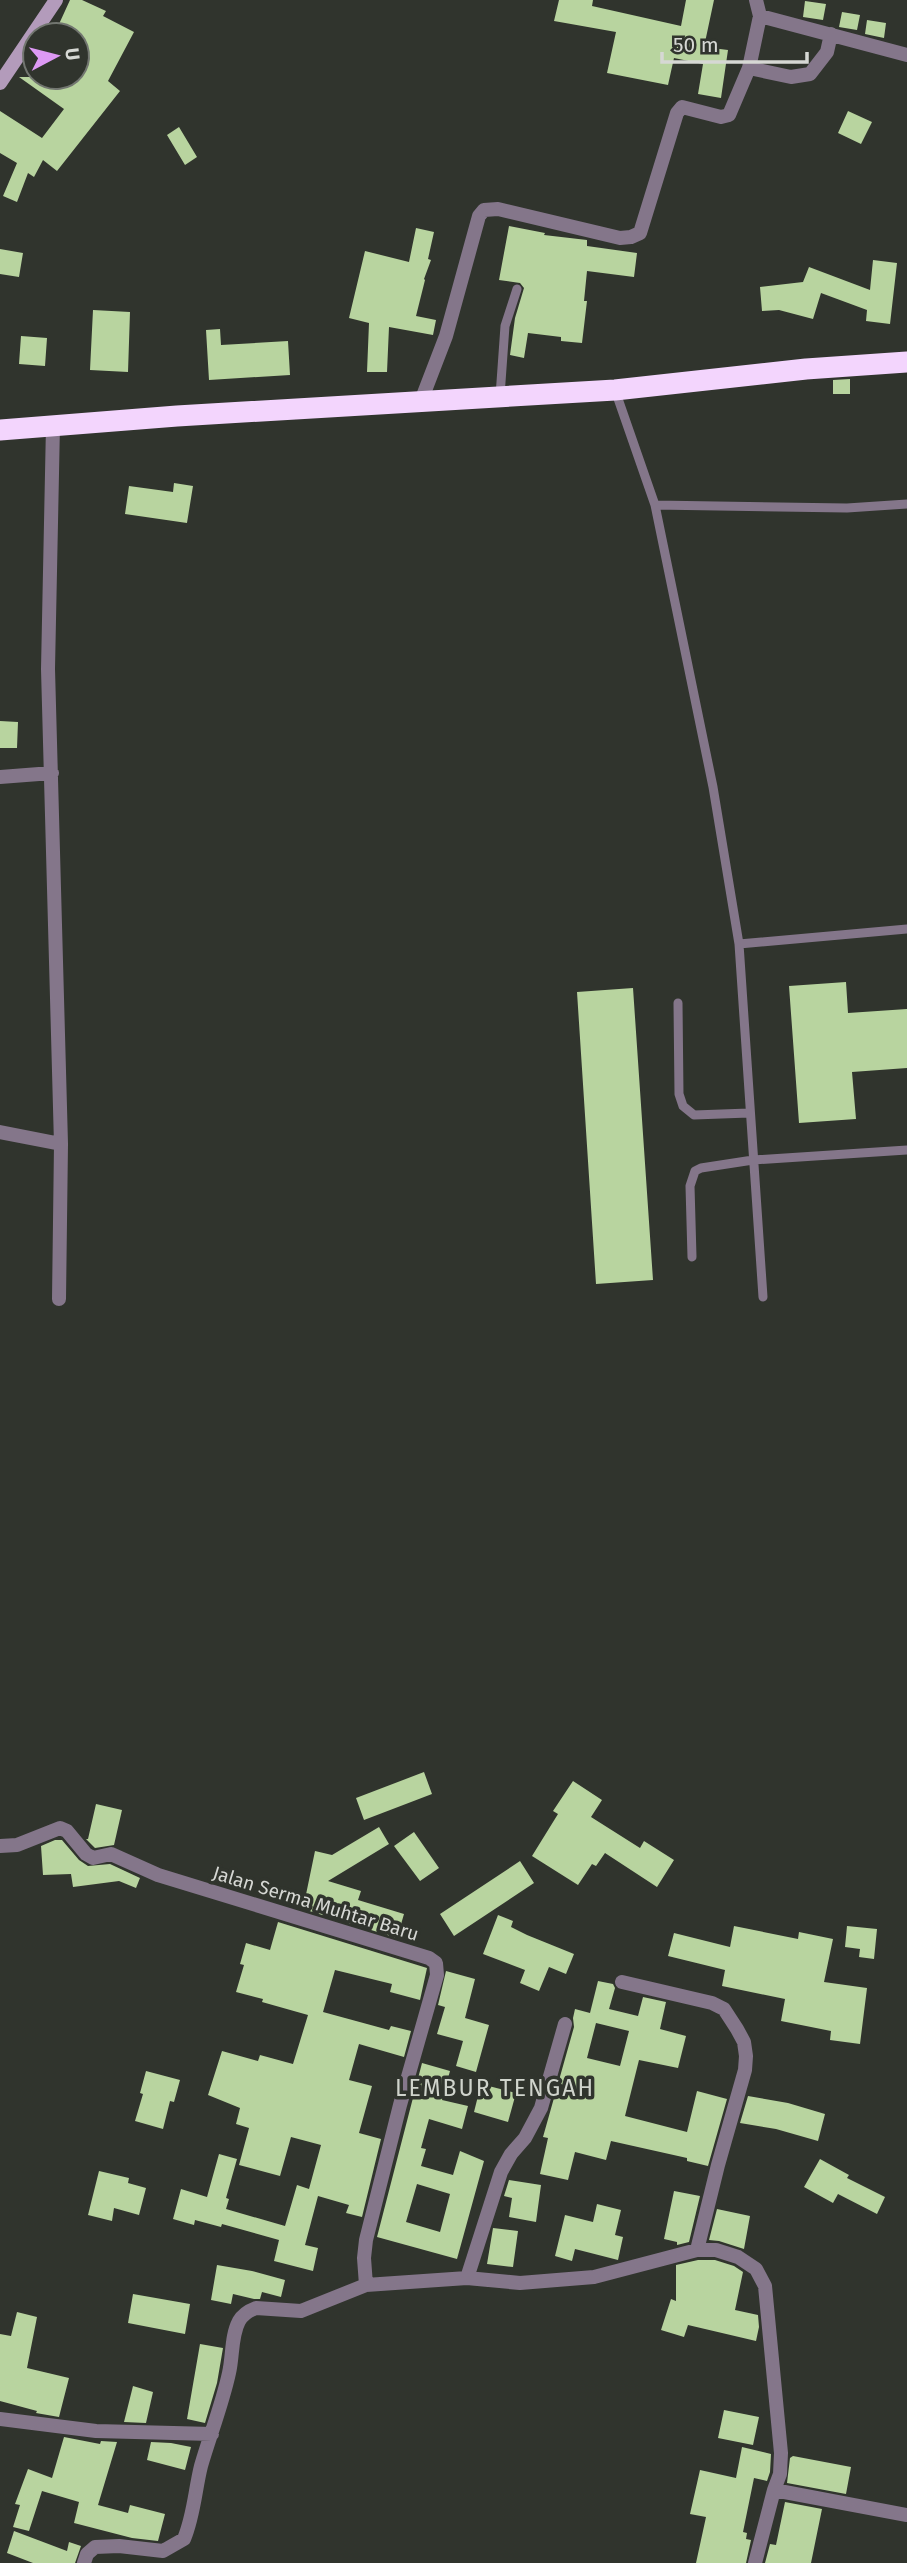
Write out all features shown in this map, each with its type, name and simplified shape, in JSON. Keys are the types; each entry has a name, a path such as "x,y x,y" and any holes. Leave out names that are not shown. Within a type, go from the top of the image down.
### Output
{"highway":[{"path":"0,429 615,390 806,369 907,362"}],"street":[{"path":"0,83 56,0"},
{"path":"421,401 446,336 479,216 484,210 498,209 620,238 640,233 677,113 682,107 721,117 729,115 749,68 760,16 756,0"},
{"path":"760,16 907,55"},
{"path":"749,68 791,76 810,74 827,52 831,34"},
{"path":"53,425 48,669 61,1144 59,1299"},
{"path":"0,777 52,773"},
{"path":"0,1132 61,1144"},
{"name":"Jalan Serma Muhtar Baru","path":"0,1846 17,1844 60,1828 68,1831 86,1854 93,1857 111,1854 158,1875 416,1953 436,1963 437,1975 366,2240 366,2285"},
{"path":"622,1982 712,2003 724,2010 744,2042 745,2070 697,2250"},
{"path":"467,2278 501,2172 511,2154 526,2138 541,2108 565,2024"},
{"path":"84,2563 87,2554 95,2547 119,2546 163,2551 184,2539 191,2520 201,2468 232,2363 235,2333 243,2315 256,2308 301,2311 366,2285 467,2278 520,2283 594,2277 697,2250 716,2250 738,2257 756,2269 765,2286 781,2453 780,2474 755,2563"},
{"path":"0,2419 96,2431 212,2434"},
{"path":"774,2490 907,2515"}],"lane":[{"path":"500,396 505,326 517,289"},
{"path":"615,390 655,505 713,787 738,944 763,1297"},
{"path":"655,505 848,508 907,504"},
{"path":"738,944 907,929"},
{"path":"678,1003 680,1094 683,1106 694,1115 749,1113"},
{"path":"692,1257 690,1186 695,1171 753,1160 907,1150"}],"building":[{"path":"70,0 82,0 106,11 103,16 134,32 108,81 120,91 57,171 43,160 34,177 28,173 17,202 3,196 17,163 0,153 0,111 42,138 64,109 39,91 91,91 91,21 60,21"},
{"path":"559,0 593,0 592,6 681,26 686,0 714,0 704,47 728,50 721,98 698,94 703,64 674,58 668,85 607,73 616,32 554,21"},
{"path":"805,1 826,4 823,20 803,17"},
{"path":"842,12 860,15 857,30 839,27"},
{"path":"867,20 886,23 884,38 865,34"},
{"path":"848,111 872,122 861,144 838,133"},
{"path":"179,127 197,157 185,165 167,135"},
{"path":"509,226 545,233 544,235 587,240 587,246 637,253 634,277 587,271 582,343 528,333 524,358 510,355 515,318 524,288 520,283 499,280"},
{"path":"416,228 434,232 428,259 431,260 416,316 436,320 433,335 389,327 387,372 367,372 369,323 349,318 365,251 409,262"},
{"path":"0,249 23,253 19,277 0,274"},
{"path":"873,260 897,263 890,324 866,321 867,310 821,293 813,319 779,310 762,311 760,287 803,282 809,267 870,290"},
{"path":"93,310 130,312 128,372 90,370"},
{"path":"220,329 221,345 288,341 290,375 209,380 206,330"},
{"path":"21,336 47,338 45,366 19,364"},
{"path":"850,379 850,394 833,394 833,380"},
{"path":"174,483 193,486 187,523 125,514 129,486 173,492"},
{"path":"0,721 18,722 17,748 0,748"},
{"path":"846,982 848,1013 907,1009 907,1068 852,1072 856,1119 799,1123 789,986"},
{"path":"633,988 653,1280 596,1284 577,992"},
{"path":"424,1772 432,1794 364,1820 356,1798"},
{"path":"573,1781 602,1800 591,1817 640,1848 644,1841 674,1860 657,1887 605,1853 596,1866 592,1864 578,1885 532,1856 558,1814 553,1811"},
{"path":"96,1804 122,1810 114,1845 95,1848 86,1839"},
{"path":"379,1827 389,1844 328,1881 361,1891 358,1900 404,1914 397,1938 303,1909 315,1851 332,1855"},
{"path":"414,1832 439,1868 420,1881 394,1846"},
{"path":"62,1840 79,1860 88,1866 110,1864 140,1878 136,1888 119,1881 73,1887 71,1874 43,1875 41,1846"},
{"path":"520,1861 534,1883 454,1936 440,1914"},
{"path":"498,1915 513,1921 511,1927 574,1954 566,1974 549,1967 539,1991 520,1983 525,1970 483,1954"},
{"path":"278,1922 427,1968 420,2000 390,1992 392,1984 335,1970 323,2012 389,2030 391,2026 411,2031 404,2057 359,2044 349,2080 372,2086 359,2133 381,2139 362,2217 346,2213 349,2205 318,2196 305,2245 318,2248 313,2271 274,2261 279,2240 222,2224 221,2227 195,2220 194,2225 173,2219 181,2189 207,2197 219,2154 237,2159 226,2198 229,2199 226,2209 285,2226 297,2185 309,2189 321,2145 291,2137 280,2176 239,2165 249,2128 236,2124 240,2108 208,2095 222,2051 258,2061 260,2055 293,2064 308,2015 236,1992 244,1965 240,1964 246,1943 270,1950"},
{"path":"734,1926 798,1939 799,1932 833,1939 824,1982 867,1988 860,2044 830,2040 831,2031 781,2021 785,1999 722,1986 725,1970 668,1956 674,1933 730,1947"},
{"path":"847,1926 877,1929 874,1959 859,1957 860,1949 845,1947"},
{"path":"446,1971 475,1979 465,2018 489,2025 476,2072 456,2066 463,2041 437,2034 445,2007 438,2005"},
{"path":"598,1981 613,1984 615,1988 609,2009 638,2016 643,1997 666,2002 660,2029 686,2036 678,2068 639,2060 625,2116 687,2132 697,2091 727,2099 708,2166 687,2161 687,2158 611,2141 606,2160 575,2152 568,2180 540,2174 548,2138 543,2137 574,2027 575,2009 590,2013","holes":["596,2023 629,2031 620,2066 587,2058"]},
{"path":"422,2063 450,2071 442,2100 468,2106 462,2129 429,2119 421,2148 426,2149 421,2166 453,2175 460,2151 484,2161 457,2259 377,2237","holes":["417,2184 450,2194 440,2232 406,2222"]},
{"path":"146,2071 180,2080 174,2102 170,2101 163,2129 135,2121"},
{"path":"481,2084 516,2093 508,2122 474,2112"},
{"path":"748,2096 788,2103 825,2114 818,2141 776,2129 740,2123"},
{"path":"820,2159 849,2175 847,2178 885,2197 877,2214 838,2194 833,2203 804,2187"},
{"path":"99,2171 129,2178 128,2183 146,2188 139,2215 114,2208 112,2221 88,2215"},
{"path":"509,2180 541,2185 536,2222 509,2217 512,2198 504,2196"},
{"path":"674,2191 700,2196 689,2242 677,2245 677,2242 664,2239"},
{"path":"597,2204 621,2210 615,2235 623,2237 618,2260 575,2249 572,2261 555,2256 565,2215 593,2222"},
{"path":"717,2209 750,2216 744,2249 709,2240"},
{"path":"493,2228 518,2231 513,2267 487,2264"},
{"path":"698,2260 715,2260 743,2272 735,2310 758,2315 756,2341 688,2325 684,2337 661,2330 671,2299 676,2301 676,2265"},
{"path":"217,2265 285,2280 281,2297 262,2292 260,2299 233,2294 231,2304 211,2300"},
{"path":"133,2294 190,2304 185,2334 128,2323"},
{"path":"17,2312 37,2317 27,2368 69,2378 59,2417 36,2413 37,2411 0,2401 0,2334 11,2336"},
{"path":"200,2344 223,2348 217,2383 205,2423 187,2419"},
{"path":"133,2386 153,2392 146,2423 124,2422"},
{"path":"724,2410 759,2417 753,2445 718,2438"},
{"path":"64,2437 100,2444 101,2441 117,2442 98,2505 128,2513 130,2505 165,2514 158,2541 132,2538 74,2523 79,2502 42,2491 29,2531 13,2527 20,2505 15,2504 28,2469 52,2478"},
{"path":"151,2442 191,2447 185,2470 147,2460"},
{"path":"742,2447 771,2454 767,2481 754,2478 743,2532 747,2533 746,2539 751,2540 746,2563 696,2563 706,2517 690,2514 700,2470 736,2478"},
{"path":"793,2456 851,2467 846,2494 787,2483 790,2458"},
{"path":"785,2502 822,2509 811,2563 765,2563 770,2544 776,2545"},
{"path":"14,2531 67,2551 69,2542 81,2546 75,2563 33,2563 7,2553"}],"district":[{"name":"LEMBUR TENGAH","path":"495,2088"}]}
